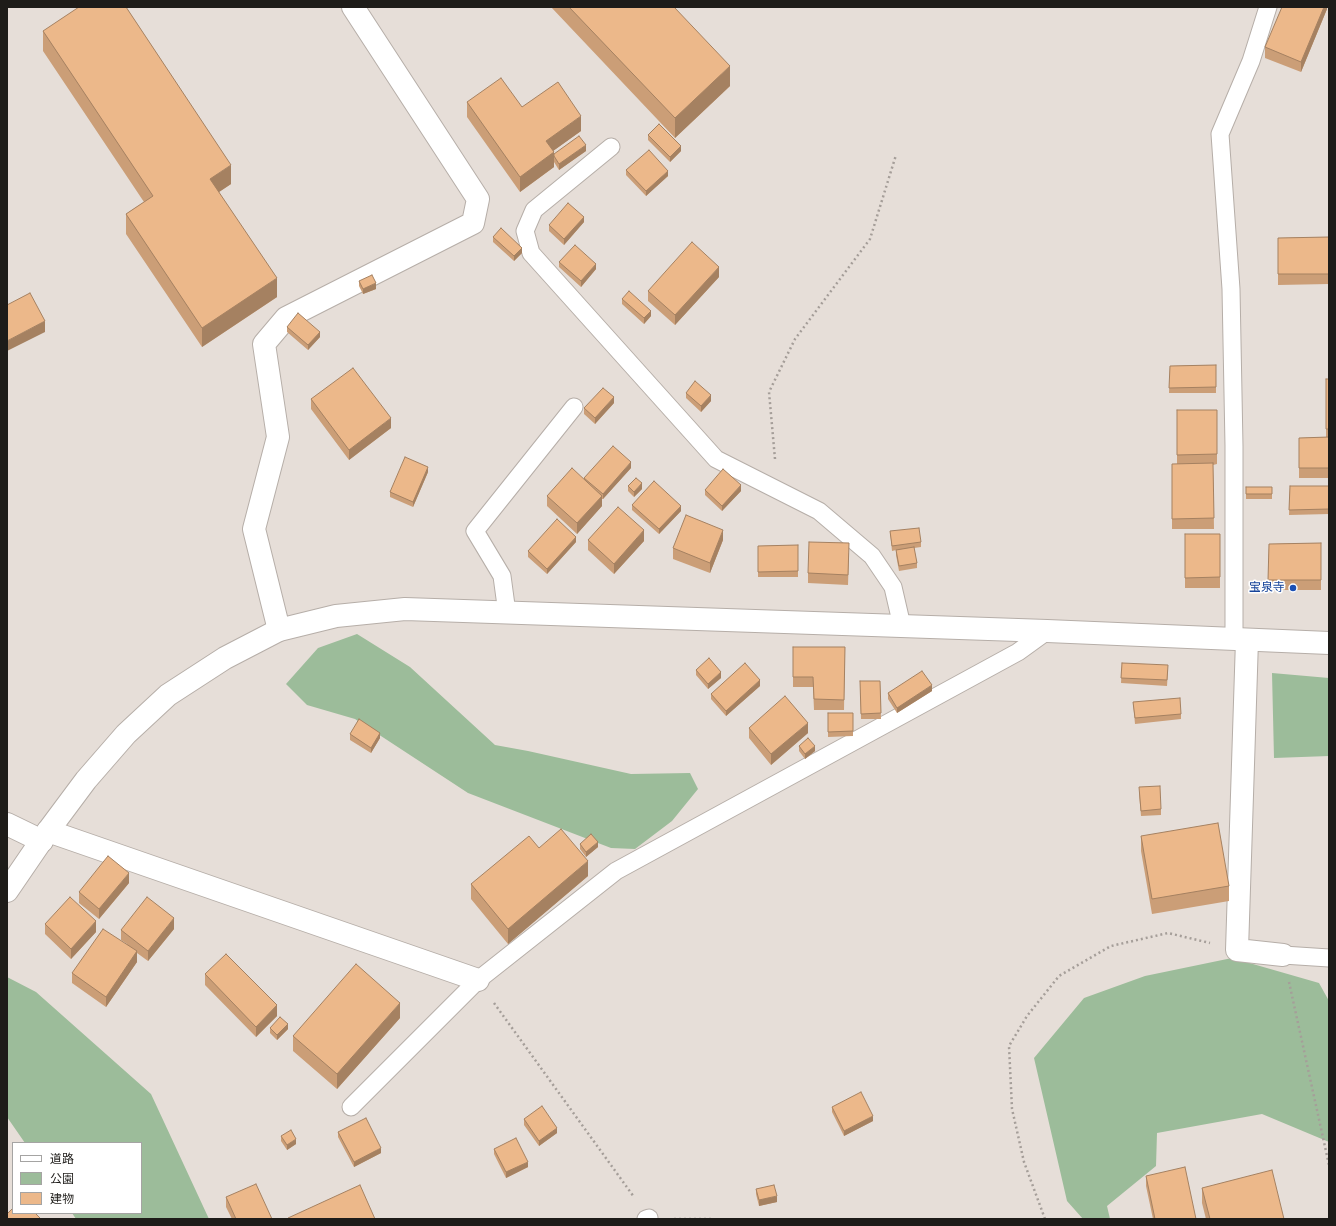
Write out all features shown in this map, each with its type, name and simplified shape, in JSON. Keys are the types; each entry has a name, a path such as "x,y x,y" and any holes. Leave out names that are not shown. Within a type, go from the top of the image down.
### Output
{"street":[{"path":"279,630 254,529 278,437 264,344 286,318 473,224 478,199 353,7"},
{"path":"7,891 86,780 126,734 168,695 225,658 279,630 336,616 405,609 1047,631 1329,643"},
{"path":"1241,640 1237,950 1283,955"},
{"path":"7,824 478,980"}],"lane":[{"path":"1241,640 1234,446 1231,288 1220,134 1250,61 1268,7"},
{"path":"611,147 534,210 525,231 532,253 716,459 819,511 872,556 893,587 902,626"},
{"path":"507,613 502,576 475,531 574,407"},
{"path":"350,1107 478,980 616,871 1018,652 1047,631"},
{"path":"1283,955 1329,958"}],"path":[{"path":"781,492 774,450 769,392 795,339 870,239 896,155"},
{"path":"1045,1219 1024,1162 1012,1109 1009,1046 1027,1016 1059,976 1111,946 1168,934 1237,950"},
{"path":"1283,955 1329,1165"},
{"path":"478,980 649,1218 713,1219"}],"green space":[{"path":"357,634 410,667 495,745 631,774 690,773 698,789 672,821 635,849 611,848 468,793 355,719 307,705 286,684 318,648"},
{"path":"1272,673 1329,678 1329,756 1274,758"},
{"path":"1232,958 1319,983 1329,1001 1329,1142 1262,1114 1157,1133 1156,1166 1107,1206 1110,1219 1083,1219 1067,1201 1034,1058 1084,998 1145,976"},
{"path":"7,977 36,992 151,1094 209,1219 76,1219 73,1214 142,1214 142,1142 24,1142 7,1117"}],"building":[{"path":"79,7 126,7 231,165 210,179 277,278 202,328 126,214 153,196 43,31"},
{"path":"569,7 674,7 730,66 675,118"},
{"path":"1282,7 1324,7 1301,62 1265,47"},
{"path":"501,78 522,107 558,82 581,116 546,141 554,152 520,177 467,102"},
{"path":"659,124 681,146 670,157 648,135"},
{"path":"579,136 586,145 559,164 554,154"},
{"path":"649,150 668,171 646,191 626,170"},
{"path":"568,203 584,217 564,239 549,225"},
{"path":"501,228 522,248 514,256 493,237"},
{"path":"1329,237 1329,274 1278,274 1278,238"},
{"path":"692,242 719,267 675,315 648,291"},
{"path":"575,245 596,264 581,281 559,262"},
{"path":"372,275 376,283 363,289 359,281"},
{"path":"629,291 651,311 644,318 622,299"},
{"path":"30,293 45,321 7,341 7,305"},
{"path":"298,313 320,332 308,345 287,327"},
{"path":"1216,365 1216,387 1169,388 1170,366"},
{"path":"353,368 391,418 349,450 311,399"},
{"path":"1326,379 1329,379 1329,429 1326,429"},
{"path":"695,381 711,395 701,406 686,393"},
{"path":"603,388 614,397 595,418 584,408"},
{"path":"1177,410 1217,410 1217,454 1177,455"},
{"path":"1329,437 1329,468 1299,468 1299,438"},
{"path":"613,446 631,462 603,494 584,478"},
{"path":"405,457 428,467 413,502 390,492"},
{"path":"1213,463 1214,518 1172,519 1172,464"},
{"path":"572,468 602,496 577,523 547,496"},
{"path":"723,469 741,485 722,506 705,490"},
{"path":"636,478 642,483 634,492 628,486"},
{"path":"654,481 681,506 659,529 632,505"},
{"path":"1290,486 1329,486 1329,509 1289,510"},
{"path":"1246,487 1272,487 1272,494 1246,494"},
{"path":"618,507 644,530 614,564 588,540"},
{"path":"686,515 723,530 710,563 673,548"},
{"path":"557,519 576,537 547,569 528,551"},
{"path":"919,528 921,542 892,546 890,531"},
{"path":"1185,534 1220,534 1220,577 1185,578"},
{"path":"809,542 849,543 848,575 808,573"},
{"path":"1321,543 1321,580 1268,580 1269,544"},
{"path":"798,545 798,571 758,572 758,546"},
{"path":"914,547 917,563 899,566 896,550"},
{"path":"793,647 845,647 844,700 814,699 813,677 793,677"},
{"path":"709,658 721,672 708,684 696,670"},
{"path":"745,663 760,680 726,711 711,694"},
{"path":"1122,663 1168,665 1167,680 1121,678"},
{"path":"922,671 932,685 897,708 888,693"},
{"path":"860,681 880,681 881,713 861,714"},
{"path":"785,696 808,723 771,754 749,728"},
{"path":"1180,698 1181,714 1135,718 1133,702"},
{"path":"828,713 853,713 853,731 828,732"},
{"path":"359,719 380,733 371,748 350,734"},
{"path":"808,738 815,746 805,754 799,746"},
{"path":"1160,786 1161,809 1141,811 1139,787"},
{"path":"1218,823 1229,886 1152,899 1141,836"},
{"path":"561,829 588,861 508,929 471,884 529,836 539,848"},
{"path":"591,834 598,842 586,852 580,844"},
{"path":"108,856 129,873 99,909 79,892"},
{"path":"70,897 96,921 71,949 45,924"},
{"path":"147,897 174,918 148,951 121,930"},
{"path":"103,929 137,951 106,997 72,973"},
{"path":"226,954 277,1005 256,1027 205,974"},
{"path":"356,964 400,1003 337,1074 293,1036"},
{"path":"280,1017 288,1024 277,1035 270,1028"},
{"path":"861,1092 873,1116 844,1131 832,1107"},
{"path":"542,1106 557,1128 539,1141 524,1119"},
{"path":"366,1118 381,1148 354,1162 338,1132"},
{"path":"291,1130 296,1139 287,1145 281,1136"},
{"path":"516,1138 528,1162 506,1172 494,1149"},
{"path":"1185,1167 1196,1219 1155,1219 1146,1176"},
{"path":"1272,1170 1284,1219 1210,1219 1202,1188"},
{"path":"256,1184 272,1219 236,1219 226,1197"},
{"path":"360,1185 375,1219 288,1219 288,1218"},
{"path":"774,1185 777,1196 759,1200 756,1189"},
{"path":"12,1209 12,1214 36,1214 41,1219 7,1219 7,1214"}],"place":[{"name":"宝泉寺","path":"1293,588"}]}
